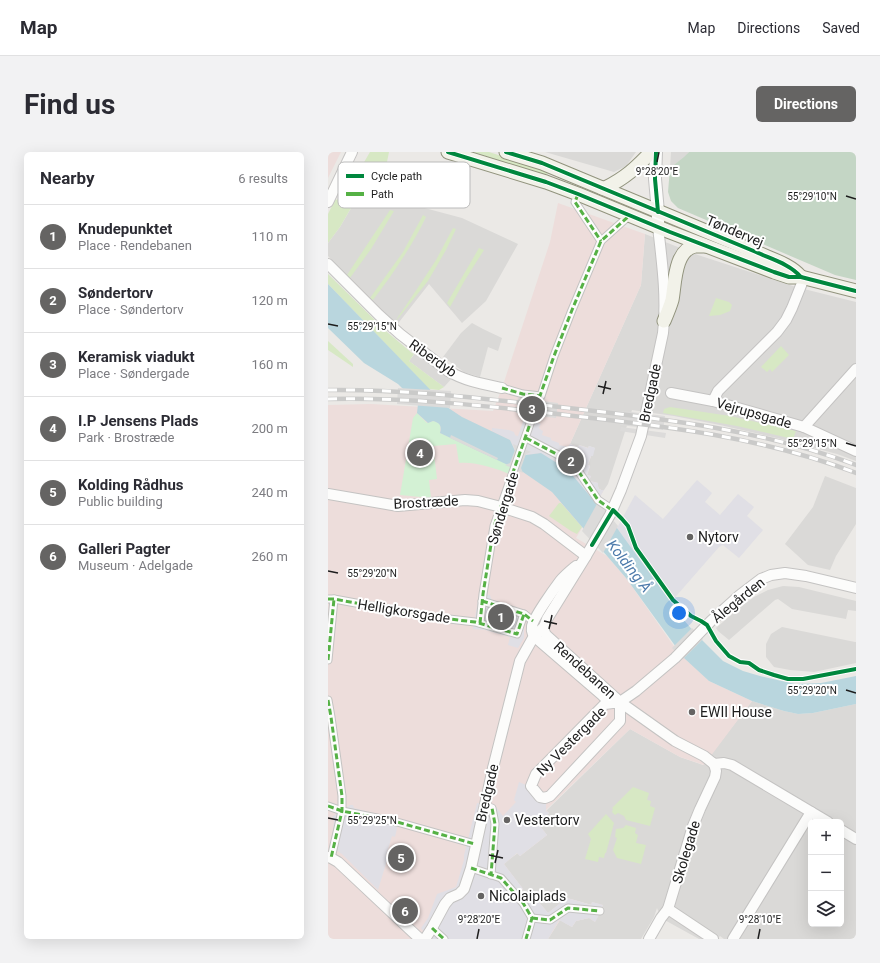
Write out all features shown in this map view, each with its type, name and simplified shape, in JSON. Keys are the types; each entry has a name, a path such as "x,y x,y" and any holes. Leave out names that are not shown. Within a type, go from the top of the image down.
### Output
{"main road":[{"name":"Tøndervej","path":"506,152 542,163 756,252 787,266 802,278"},
{"path":"602,188 605,188 625,177 633,171 651,152"},
{"name":"Tøndervej","path":"453,153 546,182 774,272 789,277 802,278 856,292"},
{"path":"664,321 672,302 676,271 680,259 683,254 694,246 706,246"}],"street":[{"path":"347,162 352,152"},
{"name":"Bredgade","path":"425,939 445,904 450,898 459,894 464,889 471,868 475,844 520,661 534,636 544,627 547,619 611,513 641,436 663,333 664,321 663,271 655,179 656,152"},
{"path":"328,202 338,181"},
{"path":"578,194 575,202 601,241 630,215"},
{"name":"Riberdyb","path":"328,264 400,334 456,376 472,382 523,394 541,396 554,356 601,241"},
{"path":"713,401 718,391 777,332 786,320 792,308 802,278"},
{"path":"804,427 856,369"},
{"name":"Vejrupsgade","path":"672,393 713,401 804,427 856,451"},
{"name":"Søndergade","path":"480,623 494,526 532,418"},
{"path":"526,438 566,459 579,472 598,500 611,513"},
{"name":"Brostræde","path":"328,494 398,506 465,500 478,501 532,517 544,524 584,558"},
{"name":"Bredgade","path":"533,621 560,581 584,558"},
{"name":"Ålegården","path":"620,702 636,691 678,654 740,595 761,579 771,575 784,573 806,576 856,588"},
{"path":"328,660 331,599"},
{"name":"Helligkorsgade","path":"331,599 432,617 480,623"},
{"path":"482,601 524,614 533,621 532,634 534,636"},
{"path":"480,623 517,634 524,614"},
{"name":"Rendebanen","path":"544,627 546,635 620,702"},
{"name":"Rendebanen","path":"534,636 604,697 620,702"},
{"path":"328,700 342,796 342,811 330,857 338,862 370,891 420,939"},
{"path":"620,702 675,741 704,756 714,764 724,762 732,765 823,819"},
{"name":"Ny Vestergade","path":"620,702 620,721 550,796 545,798 540,797 531,786 536,774 605,704 620,702"},
{"name":"Skolegade","path":"649,939 661,918 668,910 693,826 715,777 716,771 714,764"},
{"path":"328,806 342,811 397,822 475,844"},
{"path":"484,806 492,808 495,824 491,875"},
{"path":"733,939 811,812"},
{"path":"844,832 856,838"},
{"path":"471,868 501,878 523,903 532,918 526,939"},
{"path":"532,918 550,920 568,908 600,911"},
{"path":"668,910 713,939"},
{"path":"432,928 444,939"}],"shaded area":[{"path":"328,152 341,152 328,178"},
{"path":"545,152 636,152 626,166 614,172"},
{"path":"671,152 689,152 685,157 670,168"},
{"path":"558,203 645,234 641,285 570,444 578,447 579,445 588,448 589,446 593,456 591,456 588,465 590,466 587,475 591,476 589,481 598,483 599,489 604,490 576,538 607,556 626,578 673,645 709,681 752,701 704,765 680,757 630,729 546,810 549,813 538,824 547,835 520,856 517,853 504,864 523,889 521,891 526,897 531,893 548,913 567,898 591,905 592,902 603,905 595,922 589,918 576,921 572,927 560,920 548,939 331,939 328,937 328,405 371,404 493,411 550,242"},
{"path":"351,208 425,208 462,218 518,244 486,301 462,323 429,284 396,326 328,256 328,243 340,227"},
{"path":"645,234 698,255 796,287 856,302 856,461 837,454 781,439 720,425 632,410 608,484 604,490 601,490 598,488 598,483 589,481 587,475 590,466 588,465 595,448 589,446 588,448 579,445 579,447 570,444 641,285"},
{"path":"472,323 502,338 498,351 488,347 480,377 464,372 443,357 461,333"},
{"path":"417,351 453,377 444,387 409,361"},
{"path":"524,419 541,424 539,428 543,431 542,435 551,438 551,440 559,443 559,445 568,447 570,444 578,447 579,445 588,448 589,446 595,448 588,465 590,466 587,475 591,476 589,481 598,483 599,489 604,490 596,503 541,453 526,455 515,450 510,440 492,431 492,428 509,430 518,436"},
{"path":"825,476 856,488 856,524 836,556 830,570 808,565 785,544 813,507"},
{"name":"Nytorv","path":"697,480 712,493 705,502 720,515 738,494 754,507 747,516 763,530 739,558 723,545 719,547 671,602 617,528 635,495 663,519"},
{"path":"783,586 799,587 856,601 856,611 848,610 846,619 792,609 778,599 729,640 716,628 754,597 768,590"},
{"path":"479,595 490,595 492,601 529,613 524,623 524,638 518,648 508,645 510,637 485,630 473,629"},
{"path":"782,627 856,642 856,663 814,672 774,667 766,657 766,644 771,634"},
{"path":"752,701 798,714 813,713 856,704 856,939 724,939 720,936 717,939 699,939 661,918 657,908 654,917 641,939 548,939 560,920 572,927 576,921 589,918 592,905 567,898 548,913 531,893 526,897 521,891 523,889 503,864 518,853 520,856 547,835 538,824 549,813 546,811 630,729 680,757 703,765"},
{"name":"Nicolaiplads","path":"519,782 526,785 537,799 546,803 546,811 549,813 538,824 547,835 520,856 517,853 504,864 523,889 521,891 526,897 531,893 548,913 567,898 591,905 592,902 603,905 598,917 595,922 589,918 576,921 572,927 559,920 548,939 429,939 421,928 428,918 437,894 456,887 464,860 477,803 496,807 503,816 516,802 514,800"},
{"path":"350,805 353,805 354,808 397,819 395,837 392,836 386,856 388,857 378,890 342,854 331,847 334,821 332,817"}],"green space":[{"path":"370,152 389,152 387,162 364,162"},
{"path":"473,152 489,152 548,171 547,176"},
{"path":"689,152 856,152 856,280 835,275 678,208 671,201 668,192 670,168"},
{"path":"338,199 338,208 351,208 340,227 328,243 328,214 335,200"},
{"path":"390,210 394,211 371,249 350,278 347,275"},
{"path":"423,215 426,217 415,239 373,300 370,298 403,252"},
{"path":"453,228 456,229 428,281 396,321 436,260"},
{"path":"479,248 484,250 450,307 447,303"},
{"path":"328,274 387,332 414,354 409,361 444,387 439,390 429,389 328,284"},
{"path":"716,298 729,302 732,305 730,311 720,315 709,316"},
{"path":"328,341 353,364 353,367 328,350"},
{"path":"781,346 789,355 772,372 770,369 767,372 761,367"},
{"path":"670,407 730,416 796,431 793,439 737,426 663,413 664,409"},
{"path":"417,413 427,423 433,421 438,423 440,426 440,433 513,467 509,474 498,469 471,463 459,463 456,444 433,446 437,479 429,480 431,498 400,495 413,418"},
{"path":"559,503 561,503 582,527 577,534 549,516"},
{"path":"633,787 649,793 647,800 651,801 650,806 655,808 650,826 626,820 624,816 618,813 615,815 612,812 612,808"},
{"path":"606,814 614,823 604,858 599,857 598,862 585,859 591,839 588,834"},
{"path":"626,825 636,828 635,833 638,835 636,843 646,845 641,864 617,858 613,850 617,838 615,837 616,829 623,828"}],"water":[{"name":"Kolding Å","path":"328,284 447,407 462,417 510,440 515,451 526,455 541,453 568,470 617,528 683,619 723,661 743,671 795,684 821,683 856,676 856,704 813,713 798,714 752,701 709,681 684,658 626,578 552,492 523,472 440,433 441,427 439,424 433,421 428,423 417,413 418,404 398,384 364,363 328,328"}],"pier":[{"path":"398,388 451,391 450,408 397,404"},
{"path":"518,398 558,403 556,418 516,413"},
{"path":"622,411 665,416 663,430 620,425"},
{"path":"621,427 666,433 665,438 620,431"},
{"path":"451,435 498,458 497,460 450,438"},
{"path":"513,444 531,452 526,454 521,468 523,473 505,465 510,463 515,450"},
{"path":"598,502 618,526 603,553 582,531"},
{"path":"692,628 703,639 683,659 672,648"}],"tunnel":[{"path":"532,418 541,396"}],"railway":[{"path":"328,390 384,391 440,395 551,406 667,420 744,433 819,452 856,465"},
{"path":"328,399 387,399 477,405 676,429 785,450 856,473"}],"marked path":[{"path":"578,194 575,202 601,241"},
{"path":"480,623 494,526 554,356 601,241 630,215"},
{"path":"502,388 523,394 541,396"},
{"path":"526,438 566,459 579,472 598,500 616,513"},
{"path":"328,599 432,617 475,622 517,634 524,614"},
{"path":"328,660 334,599"},
{"path":"482,601 524,614 533,621"},
{"path":"328,700 342,796 342,811 331,858"},
{"path":"328,806 342,811 397,822 475,844"},
{"path":"484,806 492,808 495,824 491,875"},
{"path":"471,868 501,878 523,903 532,918 526,939"},
{"path":"532,918 550,920 568,908 600,911"},
{"path":"432,928 444,939"}],"cycle path":[{"path":"448,152 546,182 774,272 789,277 801,277 856,291"},
{"path":"506,152 542,163 786,265 797,272 801,277"},
{"path":"656,152 655,179 658,212"},
{"path":"592,545 613,510 628,526 636,548 673,600 691,616 707,625 716,641 729,656 740,662 749,663 759,670 788,679 803,679 856,669"}],"place":[{"name":"Keramisk viadukt","path":"532,409"},
{"name":"I.P Jensens Plads","path":"420,453"},
{"name":"Søndertorv","path":"571,461"},
{"name":"Nytorv","path":"690,537"},
{"name":"Knudepunktet","path":"501,617"},
{"name":"EWII House","path":"692,712"},
{"name":"Vestertorv","path":"507,820"},
{"name":"Kolding Rådhus","path":"401,858"},
{"name":"Nicolaiplads","path":"481,896"},
{"name":"Galleri Pagter","path":"405,911"}]}
